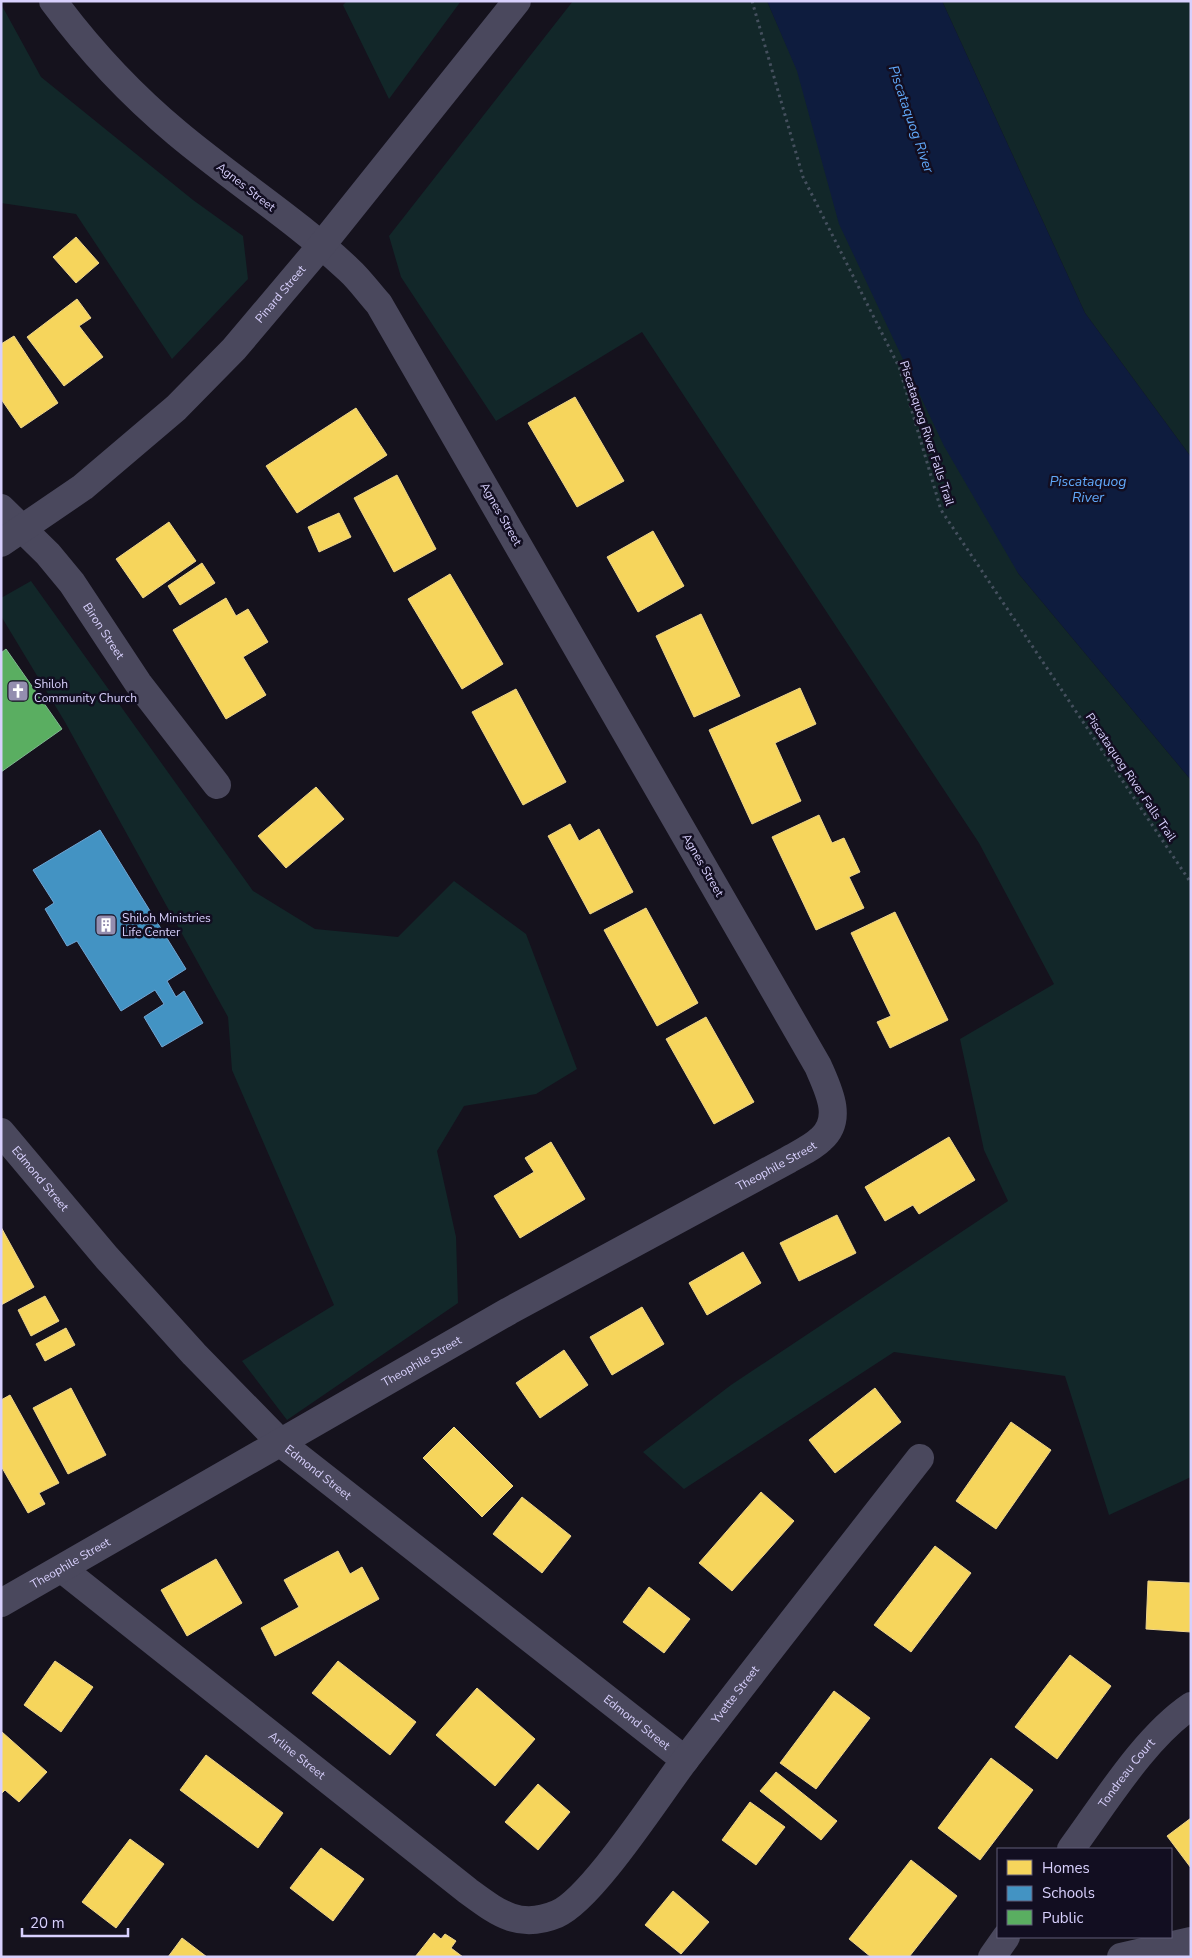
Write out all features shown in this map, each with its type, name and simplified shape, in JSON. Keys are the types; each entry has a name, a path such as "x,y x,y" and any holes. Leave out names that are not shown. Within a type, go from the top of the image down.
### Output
{"street":[{"name":"Agnes Street","path":"53,1 89,48 130,92 177,133 321,246 351,273 379,304 818,1066 833,1102 832,1115"},
{"name":"Pinard Street","path":"12,536 83,487 176,408 234,349 321,246 517,1"},
{"name":"Biron Street","path":"1,508 12,536 48,554 72,583 138,683 217,785"},
{"name":"Theophile Street","path":"1,1603 282,1444 509,1311 788,1160 821,1140 830,1129 832,1115"},
{"name":"Edmond Street","path":"1,1132 107,1258 194,1354 282,1444 685,1760"},
{"name":"Yvette Street","path":"542,1919 560,1913 576,1900 602,1871 685,1760 920,1458"},
{"name":"Arline Street","path":"62,1569 475,1896 501,1914 521,1920 542,1919"},
{"name":"Tondreau Court","path":"1072,1848 1154,1737 1171,1720 1191,1706"},
{"path":"992,1957 1005,1938"},
{"path":"1121,1957 1191,1941"}],"path":[{"name":"Piscataquog River Falls Trail","path":"752,1 804,177 899,367 941,510 1191,883"}],"green space":[{"path":"347,1 461,1 389,99 343,5"},
{"path":"573,1 767,1 1018,573 1191,780 1191,1477 1109,1515 1065,1376 894,1352 684,1489 643,1452 731,1385 1008,1201 984,1150 960,1039 1054,984 979,843 642,332 496,421 401,277 389,236"},
{"path":"942,1 1191,1 1191,457 1085,313"},
{"path":"1,4 41,77 193,200 243,236 248,279 172,359 76,214 1,203"},
{"path":"31,581 253,891 315,929 398,937 454,881 526,934 577,1069 536,1094 464,1106 437,1151 456,1237 458,1303 287,1420 242,1361 334,1305 232,1070 228,1017 65,722 1,616 1,598"}],"water":[{"name":"Piscataquog River","path":"767,1 942,1 1085,313 1191,457 1191,780 1018,573 944,446 839,224 797,71"}],"building: Homes":[{"path":"76,237 99,263 76,283 53,257"},
{"path":"77,299 91,318 79,326 103,357 64,386 27,337"},
{"path":"14,336 58,403 21,428 1,399 1,344"},
{"path":"575,397 624,481 577,507 528,423"},
{"path":"356,408 387,455 297,513 266,466"},
{"path":"397,475 436,549 394,572 354,498"},
{"path":"339,513 351,537 319,552 308,527"},
{"path":"169,522 196,561 143,598 116,559"},
{"path":"653,531 684,586 638,612 607,557"},
{"path":"202,563 215,583 180,605 168,586"},
{"path":"450,574 503,664 462,689 408,599"},
{"path":"226,598 236,616 248,609 268,642 243,657 266,695 226,719 173,630"},
{"path":"701,614 740,696 694,717 656,636"},
{"path":"800,688 816,724 775,743 801,801 752,824 709,730"},
{"path":"516,689 566,782 523,805 472,712"},
{"path":"316,787 344,819 286,868 258,836"},
{"path":"819,815 832,843 844,838 860,872 849,877 864,908 816,930 772,837"},
{"path":"570,824 579,841 599,829 633,892 590,914 548,836"},
{"path":"646,908 698,1003 657,1026 604,930"},
{"path":"895,912 948,1020 890,1048 877,1022 891,1016 851,933"},
{"path":"706,1017 754,1102 714,1124 666,1039"},
{"path":"949,1137 975,1180 919,1214 913,1205 885,1221 865,1187"},
{"path":"551,1142 585,1199 520,1238 494,1196 534,1172 525,1158"},
{"path":"837,1215 856,1253 799,1281 780,1243"},
{"path":"1,1227 34,1287 1,1305"},
{"path":"743,1252 761,1283 707,1315 689,1283"},
{"path":"45,1296 59,1321 31,1336 18,1310"},
{"path":"642,1307 664,1344 612,1375 590,1337"},
{"path":"66,1328 75,1345 45,1361 36,1344"},
{"path":"564,1350 588,1385 540,1418 516,1383"},
{"path":"71,1388 106,1455 68,1474 33,1408"},
{"path":"875,1388 901,1422 835,1473 809,1440"},
{"path":"10,1395 59,1483 39,1493 45,1504 28,1513 1,1466 1,1400"},
{"path":"1011,1422 1051,1450 996,1529 956,1501"},
{"path":"454,1427 513,1486 482,1517 423,1458"},
{"path":"761,1492 794,1521 732,1591 699,1563"},
{"path":"522,1497 571,1536 542,1573 493,1534"},
{"path":"935,1546 971,1573 911,1652 874,1625"},
{"path":"338,1551 350,1574 362,1567 379,1599 275,1656 261,1628 299,1607 284,1580"},
{"path":"216,1559 242,1603 187,1636 161,1590"},
{"path":"1148,1581 1191,1583 1191,1632 1146,1629"},
{"path":"649,1587 690,1619 664,1653 623,1622"},
{"path":"1070,1655 1111,1686 1057,1759 1015,1727"},
{"path":"55,1661 93,1687 61,1732 24,1705"},
{"path":"338,1661 416,1722 390,1755 312,1693"},
{"path":"477,1688 535,1739 495,1786 436,1735"},
{"path":"834,1691 870,1718 816,1789 780,1763"},
{"path":"2,1732 47,1772 19,1802 5,1790 1,1794"},
{"path":"206,1755 283,1813 258,1848 180,1790"},
{"path":"991,1758 1033,1790 980,1860 938,1828"},
{"path":"776,1772 837,1821 821,1840 760,1791"},
{"path":"538,1784 570,1812 538,1850 505,1822"},
{"path":"750,1802 785,1827 756,1865 722,1840"},
{"path":"1191,1818 1191,1868 1167,1836"},
{"path":"130,1839 164,1864 116,1928 82,1902"},
{"path":"321,1848 364,1879 333,1921 290,1888"},
{"path":"911,1860 957,1896 909,1957 871,1957 849,1939"},
{"path":"673,1891 709,1922 681,1954 645,1925"},
{"path":"434,1933 441,1939 445,1934 456,1941 451,1948 463,1957 415,1957"},
{"path":"182,1938 207,1957 168,1957"}],"building: Schools":[{"name":"Shiloh Ministries Life Center","path":"100,830 186,969 167,981 176,997 184,991 203,1023 162,1047 144,1017 164,1004 155,990 121,1011 77,941 67,946 45,909 54,903 33,870"}],"building: Public":[{"name":"Shiloh Community Church","path":"6,649 62,729 1,772 1,653"}],"place":[{"name":"Shiloh Community Church","path":"18,691"},
{"name":"Shiloh Ministries Life Center","path":"106,925"}]}
